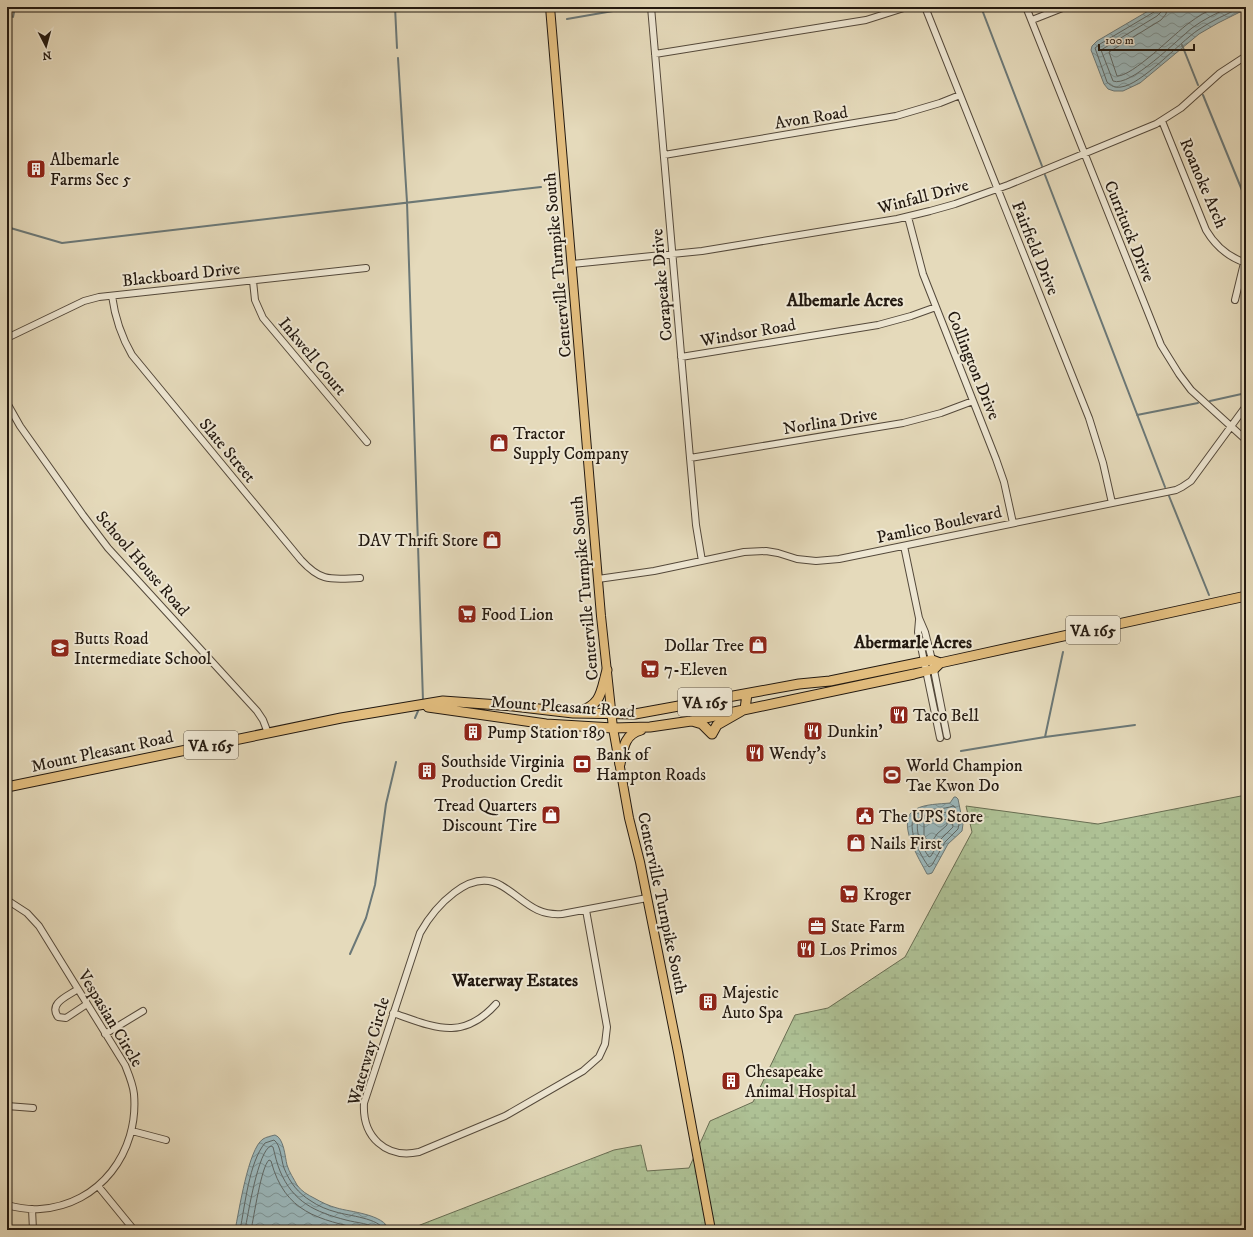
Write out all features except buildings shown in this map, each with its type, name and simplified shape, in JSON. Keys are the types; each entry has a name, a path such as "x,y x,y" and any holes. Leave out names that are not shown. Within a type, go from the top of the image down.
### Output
{"highway":[{"name":"Mount Pleasant Road","path":"415,706 546,724 613,728 650,727 691,721 931,665 1246,596"},
{"name":"Mount Pleasant Road","path":"7,787 341,718 443,701 468,702 573,714 634,714 830,680 931,665"},
{"path":"573,714 587,709 595,704 601,693 607,670"},
{"path":"691,721 702,724 712,734 717,725 745,709 747,694"},
{"path":"620,764 625,744 629,736 636,731 650,727"}],"main road":[{"name":"Centerville Turnpike South","path":"550,7 598,579 611,715 629,818 647,898 678,1052 711,1230"}],"street":[{"name":"Corapeake Drive","path":"651,7 696,524 702,560"},
{"path":"655,54 866,20 907,7"},
{"name":"Fairfield Drive","path":"925,7 1089,418 1099,448 1112,503"},
{"name":"Currituck Drive","path":"1026,7 1155,332 1168,358 1191,390 1246,440"},
{"path":"1032,20 1064,7"},
{"name":"Winfall Drive","path":"572,264 673,255 757,242 908,217 955,204 998,189 1141,132 1162,121 1181,108 1220,73 1246,56"},
{"name":"Avon Road","path":"664,155 883,119 912,112 960,95"},
{"name":"Roanoke Arch","path":"1162,121 1211,239 1223,252 1245,263"},
{"name":"Collington Drive","path":"908,217 923,274 1004,482 1013,523"},
{"path":"1235,300 1245,263"},
{"name":"Blackboard Drive","path":"7,338 84,301 99,297 366,268"},
{"name":"Inkwell Court","path":"253,281 255,300 263,318 367,442"},
{"name":"Slate Street","path":"112,296 120,333 132,355 301,560 309,569 321,577 333,579 360,578"},
{"name":"Windsor Road","path":"681,358 878,325 936,307"},
{"name":"Norlina Drive","path":"690,458 904,423 941,413 973,401"},
{"name":"School House Road","path":"7,403 20,426 108,548 257,711 263,720 268,733"},
{"name":"Pamlico Boulevard","path":"598,579 654,571 702,560 755,551 778,553 806,560 830,560 1176,490 1188,484 1246,406"},
{"path":"904,546 919,618 926,632 940,738"},
{"path":"931,665 947,736"},
{"name":"Waterway Circle","path":"586,910 606,1016 607,1033 605,1044 599,1057 589,1067 505,1116 419,1152 410,1154 400,1153 381,1145 371,1136 367,1128 364,1115 364,1103 420,933 426,921 439,906 463,887 477,882 490,881 502,886 530,906 542,912 553,915 647,898"},
{"name":"Vespasian Circle","path":"7,900 27,913 39,926 125,1065 131,1081 134,1100 132,1131 127,1148 116,1166 98,1186 74,1201 56,1207 23,1209 7,1205"},
{"path":"78,989 56,1004 54,1008 55,1014 58,1017 66,1018 87,1004"},
{"path":"393,1013 438,1027 456,1028 466,1026 476,1021 484,1016 496,1004"},
{"path":"105,1034 143,1011"},
{"path":"7,1106 33,1108"},
{"path":"132,1131 166,1140"},
{"path":"98,1186 134,1230"},
{"path":"32,1209 32,1230"}],"green space":[{"path":"1246,795 1246,1230 412,1230 420,1225 614,1150 641,1145 647,1171 689,1168 710,1121 753,1102 795,1015 828,1008 905,957 972,832 966,806 1098,824"}],"water":[{"path":"1155,7 1246,7 1246,9 1199,34 1140,83 1123,91 1108,89 1104,84 1091,50 1092,46 1097,41"},
{"path":"954,797 958,799 963,824 962,831 948,844 932,873 927,874 911,840 907,822 910,814 916,809 933,804 950,803"},
{"path":"275,1135 282,1144 290,1173 297,1185 309,1196 331,1206 374,1217 381,1220 389,1230 235,1230 245,1182 253,1155 263,1139"}],"waterway":[{"path":"13,17 15,7"},
{"path":"395,7 397,48"},
{"path":"567,19 636,7"},
{"path":"981,7 1042,166"},
{"path":"7,47 11,28"},
{"path":"1182,45 1198,85"},
{"path":"398,58 407,202 423,701"},
{"path":"1203,95 1246,200"},
{"path":"1045,175 1165,487"},
{"path":"7,227 62,243 541,187"},
{"path":"1210,401 1246,393"},
{"path":"1137,415 1198,403"},
{"path":"1169,496 1209,595"},
{"path":"1045,737 1063,652"},
{"path":"415,718 418,711"},
{"path":"961,751 1045,737 1135,725"},
{"path":"350,954 366,918 375,885 386,804 396,762"}],"place":[{"name":"Albemarle Farms Sec 5","path":"36,169"},
{"name":"Tractor Supply Company","path":"499,443"},
{"name":"DAV Thrift Store","path":"492,540"},
{"name":"Food Lion","path":"467,614"},
{"name":"Dollar Tree","path":"758,645"},
{"name":"Butts Road Intermediate School","path":"60,648"},
{"name":"7-Eleven","path":"650,669"},
{"name":"Taco Bell","path":"899,715"},
{"name":"Dunkin'","path":"813,731"},
{"name":"Pump Station 189","path":"473,732"},
{"name":"Wendy's","path":"755,753"},
{"name":"Bank of Hampton Roads","path":"582,764"},
{"name":"Southside Virginia Production Credit","path":"427,771"},
{"name":"World Champion Tae Kwon Do","path":"892,775"},
{"name":"Tread Quarters Discount Tire","path":"551,815"},
{"name":"The UPS Store","path":"865,816"},
{"name":"Nails First","path":"856,843"},
{"name":"Kroger","path":"849,894"},
{"name":"State Farm","path":"817,926"},
{"name":"Los Primos","path":"806,949"},
{"name":"Majestic Auto Spa","path":"708,1002"},
{"name":"Chesapeake Animal Hospital","path":"731,1081"}],"district":[{"name":"Albemarle Acres","path":"845,300"},
{"name":"Abermarle Acres","path":"913,642"},
{"name":"Waterway Estates","path":"515,980"}]}
